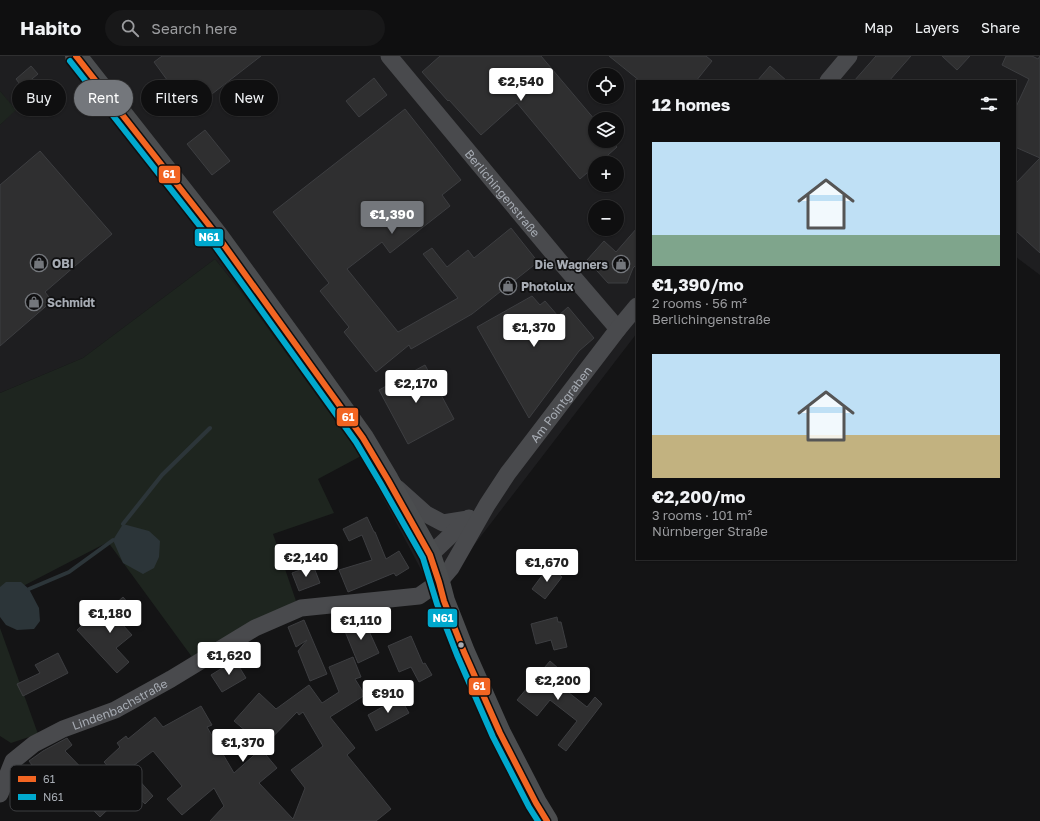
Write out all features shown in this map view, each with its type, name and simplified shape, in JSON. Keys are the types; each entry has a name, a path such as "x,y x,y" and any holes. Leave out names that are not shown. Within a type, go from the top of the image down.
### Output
{"main road":[{"path":"76,56 216,234 343,408 363,438 430,555 444,601 464,652 500,733 523,779 547,821"}],"street":[{"name":"Berlichingenstraße","path":"389,56 618,329"},
{"path":"829,80 849,56"},
{"name":"Am Pointgraben","path":"439,582 451,568 487,505 508,473 636,307"},
{"name":"Am Pointgraben","path":"388,480 426,514 443,523 468,519"},
{"name":"Am Pointgraben","path":"430,555 468,519 487,505"},
{"name":"Lindenbachstraße","path":"11,765 13,760 34,744 63,730 114,710 171,679 255,628 301,608 419,596 439,582"},
{"name":"Lindenbachstraße","path":"0,794 10,768"}],"shaded area":[{"path":"0,56 1040,56 1040,275 1016,257 1016,80 636,80 636,334 435,596 361,456 243,294 215,259 83,358 0,393 0,125 12,113 12,116 66,116 66,80 12,80 12,106 0,91"},
{"path":"0,91 12,105 12,114 0,125"},
{"path":"215,259 243,294 361,456 318,479 334,513 273,534 296,601 192,657 108,542 0,598 0,393 83,358"},
{"path":"123,524 149,531 160,541 159,557 154,568 143,574 123,563 113,540"},
{"path":"6,582 21,582 29,589 39,608 40,621 34,629 17,630 6,625 0,617 0,587"},
{"path":"0,628 38,734 11,743 0,736"}],"building":[{"path":"162,56 261,56 230,80 220,80 220,88 212,94 212,80 167,80 154,62"},
{"path":"440,56 541,56 588,112 588,148 616,148 607,156 588,156 588,172 580,179 517,103 481,135 422,72"},
{"path":"609,56 706,56 712,61 697,80 639,80"},
{"path":"876,56 911,56 890,80 855,80"},
{"path":"942,56 970,56 957,70"},
{"path":"1006,56 1032,56 1038,59 1040,56 1040,158 1016,147 1016,107 1029,79 1002,65"},
{"path":"31,66 38,74 31,80 16,79"},
{"path":"770,66 786,80 758,80"},
{"path":"374,78 387,95 359,117 346,101"},
{"path":"405,109 461,180 442,195 450,206 390,253 382,242 347,269 398,332 458,298 423,254 432,248 447,267 468,250 474,258 511,228 538,262 472,314 411,349 409,345 376,372 344,332 349,327 320,291 329,283 273,212"},
{"path":"205,130 230,161 212,175 187,144"},
{"name":"OBI","path":"40,151 112,234 45,292 52,301 0,346 0,185"},
{"path":"1040,158 1040,253 1016,231 1016,183"},
{"path":"636,229 636,265 633,268 627,283 608,283 587,260 604,241 616,252"},
{"path":"532,296 540,305 545,301 558,316 568,307 594,338 579,351 529,418 477,327"},
{"path":"425,365 454,419 408,444 379,390"},
{"path":"367,517 386,559 399,551 409,568 396,576 394,573 348,592 339,570 372,560 362,535 349,541 343,529"},
{"path":"313,565 320,583 299,591 292,573"},
{"path":"549,566 562,577 545,599 532,589"},
{"path":"123,597 136,612 122,624 132,635 116,648 129,662 117,673 77,630 89,619 93,624"},
{"path":"557,617 558,622 561,622 567,647 554,650 551,640 536,644 531,624"},
{"path":"304,620 327,674 310,681 298,651 307,640 296,647 288,627"},
{"path":"364,620 379,653 358,663 344,629"},
{"path":"411,636 423,664 425,663 432,675 419,682 411,667 399,672 388,646"},
{"path":"58,653 68,673 23,696 17,684 40,673 35,665"},
{"path":"353,657 361,677 355,679 365,695 330,717 355,748 347,755 391,809 376,821 210,821 224,806 214,788 182,815 167,799 182,786 153,751 134,765 107,765 104,762 120,747 117,743 126,736 128,739 155,717 163,727 201,706 212,725 207,727 234,773 261,749 253,737 234,721 259,693 276,709 309,685 322,703 339,692 329,667","holes":["297,712 299,715 303,712 323,746 291,770 305,788 293,819 259,783 277,768 261,749"]},
{"path":"235,660 246,678 222,692 211,675"},
{"path":"550,661 567,676 559,685 587,707 595,697 602,704 566,751 558,745 577,721 550,700 537,716 517,700"},
{"path":"400,697 409,713 376,731 368,715"},
{"path":"67,738 72,745 65,751 79,765 32,765 29,761 43,751"},
{"path":"142,784 153,796 145,804 142,801"},
{"path":"94,811 106,811 100,817"}],"waterway":[{"path":"123,524 162,475 210,428"},
{"path":"29,589 69,572 113,540"}],"transit line":[{"name":"61","path":"76,56 216,234 363,438 430,555 444,601 464,652 500,733 536,803 547,821"},
{"name":"N61","path":"70,61 210,239 356,442 423,558 437,604 457,655 493,737 529,807 538,821"}],"place":[{"name":"OBI","path":"39,263"},
{"name":"Die Wagners","path":"621,264"},
{"name":"Photolux","path":"508,286"},
{"name":"Schmidt","path":"34,302"}]}
